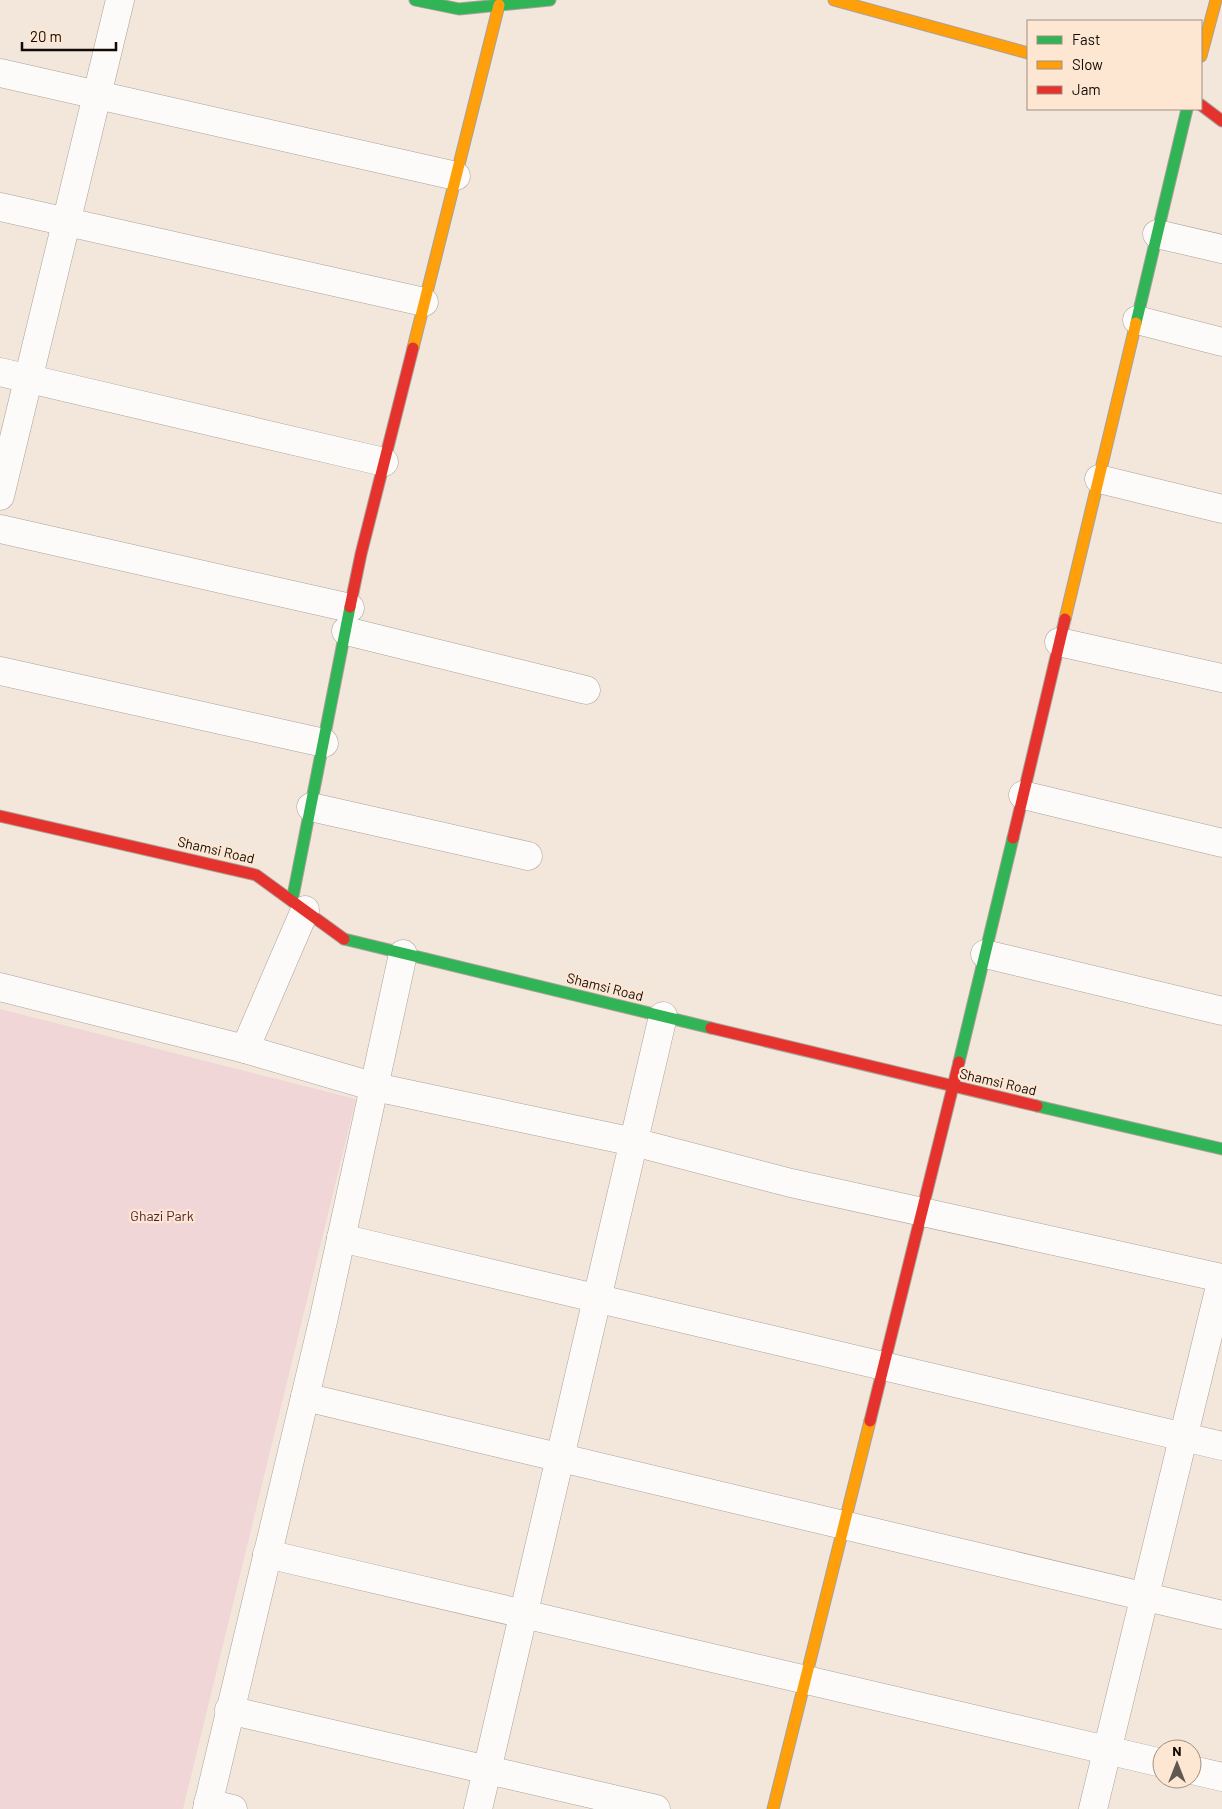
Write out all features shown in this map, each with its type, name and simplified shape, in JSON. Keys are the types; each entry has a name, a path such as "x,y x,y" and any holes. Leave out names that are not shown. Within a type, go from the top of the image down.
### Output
{"street":[{"path":"0,496 120,0"},
{"path":"415,0 459,9 550,0"},
{"path":"834,0 1027,53"},
{"path":"1202,52 1216,0"},
{"path":"245,1049 299,905 311,807 348,620 384,462 499,5"},
{"path":"0,73 456,176"},
{"path":"1203,99 1222,121"},
{"path":"773,1809 953,1087 1187,110"},
{"path":"0,207 424,302"},
{"path":"1157,234 1222,249"},
{"path":"1137,320 1222,342"},
{"path":"0,372 384,462"},
{"path":"1099,479 1222,509"},
{"path":"0,530 348,620 586,690"},
{"path":"1059,642 1222,678"},
{"path":"0,671 324,743"},
{"path":"1023,795 1222,843"},
{"path":"311,807 528,856"},
{"name":"Shamsi Road","path":"0,816 256,874 344,939 953,1087 1222,1149"},
{"path":"216,1807 230,1710 341,1238 403,954"},
{"path":"985,954 1222,1011"},
{"path":"0,987 245,1049 375,1088 634,1142 791,1183 1222,1278 1092,1809"},
{"path":"478,1809 663,1016"},
{"path":"341,1238 1222,1446"},
{"path":"304,1397 1222,1615"},
{"path":"267,1554 1152,1761"},
{"path":"230,1710 656,1809"},
{"path":"1202,1772 1222,1777"}],"green space":[{"name":"Ghazi Park","path":"0,1009 356,1099 183,1809 0,1809"}],"traffic: fast":[{"path":"415,0 459,9 550,0"},
{"path":"1136,323 1187,110"},
{"path":"292,901 350,607"},
{"path":"959,1062 1013,838"},
{"path":"344,939 711,1028"},
{"path":"1037,1106 1222,1149"}],"traffic: slow":[{"path":"834,0 1027,53"},
{"path":"1202,52 1216,0"},
{"path":"413,348 499,5"},
{"path":"1065,619 1136,323"},
{"path":"773,1809 870,1421"}],"traffic: jam":[{"path":"1202,106 1222,121"},
{"path":"350,607 361,554 413,348"},
{"path":"1013,838 1065,619"},
{"path":"0,816 256,875 344,939"},
{"path":"711,1028 1037,1106"},
{"path":"870,1421 959,1062"}]}
